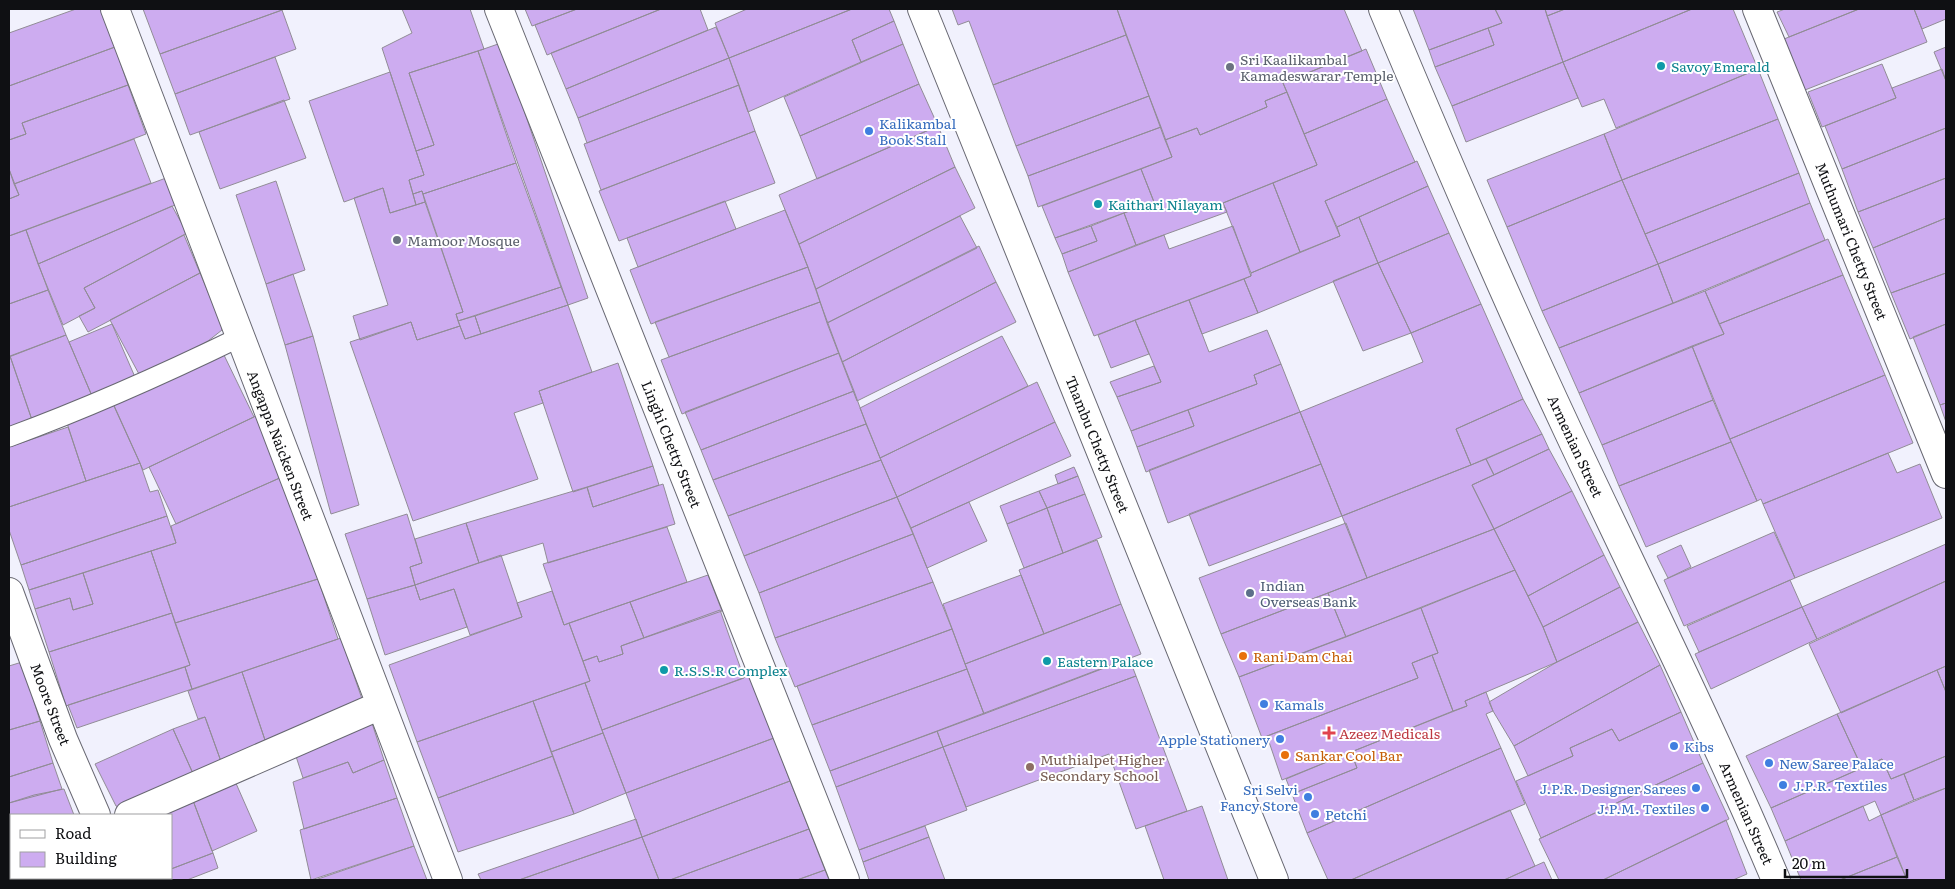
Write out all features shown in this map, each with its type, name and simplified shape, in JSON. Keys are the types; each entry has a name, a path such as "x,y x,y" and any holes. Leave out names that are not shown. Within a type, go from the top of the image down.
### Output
{"street":[{"name":"Angappa Naicken Street","path":"115,9 448,880"},
{"name":"Linghi Chetty Street","path":"499,9 845,880"},
{"name":"Thambu Chetty Street","path":"922,9 1274,880"},
{"name":"Armenian Street","path":"1383,9 1482,240 1568,431 1720,753 1776,880"},
{"name":"Muthumari Chetty Street","path":"1757,9 1946,474"},
{"name":"Moore Street","path":"9,592 63,739 96,814"},
{"path":"131,814 381,705"}],"lane":[{"path":"9,436 109,398 240,337"}],"building":[{"path":"76,9 101,9 115,47 9,86 9,33"},
{"path":"143,9 285,9 160,54"},
{"path":"402,9 470,9 484,49 409,73 434,145 416,151 382,48 412,33"},
{"path":"525,9 577,9 532,26"},
{"path":"577,9 661,9 547,55 535,25"},
{"path":"661,9 700,9 708,30 566,89 551,53"},
{"path":"747,9 852,9 729,58 715,23"},
{"path":"852,9 889,9 894,21 852,40 861,62 748,112 729,58"},
{"path":"952,9 1117,9 1126,35 993,85 969,21 958,25"},
{"name":"Sri Kaalikambal Kamadeswarar Temple","path":"1117,9 1344,9 1362,51 1283,83 1287,92 1265,101 1267,107 1200,135 1197,128 1165,140"},
{"path":"1413,9 1495,9 1502,23 1429,50"},
{"path":"1495,9 1545,9 1563,62 1452,106 1435,67 1494,45 1488,28 1502,23"},
{"path":"1545,9 1565,9 1547,16"},
{"path":"1565,9 1692,9 1563,62 1547,16"},
{"name":"Savoy Emerald","path":"1692,9 1733,9 1758,69 1616,128 1604,99 1582,107 1563,62"},
{"path":"1785,9 1859,9 1789,37 1777,12"},
{"path":"1859,9 1914,9 1927,42 1805,90 1784,39"},
{"path":"1914,9 1946,9 1946,19 1922,29"},
{"path":"282,10 296,49 175,94 160,54"},
{"path":"894,21 903,44 861,62 852,40"},
{"path":"716,27 729,58 578,118 566,89"},
{"path":"1488,28 1494,45 1435,67 1429,50"},
{"path":"1126,35 1149,96 1016,146 993,85"},
{"path":"501,43 588,298 568,305 478,51"},
{"path":"903,44 919,84 800,136 784,97"},
{"path":"115,47 128,85 22,123 26,134 9,140 9,86"},
{"path":"1946,47 1946,81 1934,52"},
{"path":"1366,49 1387,99 1304,134 1283,83"},
{"path":"478,51 516,163 423,194 422,191 413,194 409,180 424,175 416,151 434,145 409,73"},
{"path":"275,57 290,99 190,135 175,94"},
{"path":"729,58 739,85 587,143 578,118"},
{"path":"1563,62 1578,98 1466,142 1452,106"},
{"path":"1882,64 1896,98 1822,127 1808,92"},
{"path":"1758,69 1778,119 1622,180 1604,134"},
{"path":"1942,69 1946,81 1946,128 1842,169 1825,126 1896,98 1892,88"},
{"path":"390,72 424,175 409,180 416,205 390,213 383,188 344,202 309,101"},
{"name":"Kalikambal Book Stall","path":"919,84 938,126 817,179 800,136"},
{"path":"128,85 146,134 14,184 9,169 9,140 26,134 22,123"},
{"path":"739,85 755,131 601,190 584,144"},
{"path":"1287,92 1317,165 1223,203 1227,212 1136,245 1124,213 1154,202 1141,169 1172,157 1165,140 1197,128 1200,135 1267,107 1265,101"},
{"path":"1149,96 1161,127 1028,176 1016,146"},
{"path":"1387,99 1415,162 1325,201 1340,236 1300,252 1273,183 1317,165 1304,134"},
{"path":"284,100 306,158 220,189 199,132"},
{"path":"1778,119 1799,173 1645,234 1622,180"},
{"path":"938,126 955,167 799,244 779,195"},
{"path":"1161,127 1172,157 1038,207 1028,176"},
{"path":"1946,128 1946,178 1858,212 1842,169"},
{"path":"755,131 775,183 619,241 599,191"},
{"path":"1604,134 1622,180 1507,227 1487,180"},
{"path":"134,139 151,183 9,236 9,199 19,195 14,184"},
{"path":"1417,161 1428,186 1337,227 1325,201"},
{"path":"516,163 561,287 458,321 456,314 463,312 423,194"},
{"path":"955,167 975,208 816,289 799,244"},
{"path":"9,169 19,195 9,199"},
{"name":"Kaithari Nilayam","path":"1141,169 1154,202 1055,238 1042,206"},
{"path":"1799,173 1810,203 1658,264 1645,234"},
{"path":"166,178 175,205 38,264 26,230"},
{"path":"1946,178 1946,218 1873,248 1858,212"},
{"path":"1622,180 1658,264 1542,311 1507,227"},
{"path":"276,181 305,270 266,284 236,195"},
{"path":"1273,183 1300,252 1251,273 1223,203"},
{"path":"1428,186 1449,233 1378,263 1359,217"},
{"path":"383,188 390,213 425,202 463,312 456,314 460,326 417,340 411,322 360,340 353,316 388,305 354,198"},
{"path":"422,191 425,202 416,205 413,194"},
{"path":"725,201 736,229 638,267 627,238"},
{"path":"1810,203 1825,240 1673,303 1658,264"},
{"path":"172,206 187,233 84,288 95,308 63,325 38,264"},
{"path":"785,210 808,267 651,324 630,270"},
{"path":"1124,213 1136,245 1068,272 1062,254 1097,241 1091,226"},
{"path":"960,216 977,248 827,323 816,289"},
{"path":"1359,217 1378,263 1258,313 1244,279 1251,276 1251,273 1340,236 1337,227"},
{"path":"1946,218 1946,273 1891,293 1873,248"},
{"path":"1091,226 1097,241 1062,254 1055,238"},
{"path":"1233,226 1251,276 1094,336 1068,272 1164,235 1169,249"},
{"path":"26,230 48,290 9,304 9,236"},
{"path":"1449,233 1481,304 1411,333 1378,263"},
{"path":"184,235 200,273 88,332 79,316 95,308 84,288"},
{"path":"1828,239 1843,275 1719,324 1705,291"},
{"path":"979,246 996,282 842,362 827,323"},
{"path":"1378,263 1411,333 1363,351 1333,281"},
{"path":"1658,264 1673,303 1559,348 1542,311"},
{"path":"808,267 820,302 669,357 655,322"},
{"path":"200,273 221,323 222,330 208,341 140,376 110,320"},
{"path":"1946,273 1946,324 1910,339 1891,293"},
{"path":"293,274 313,336 285,345 266,284"},
{"path":"1843,275 1885,375 1730,439 1692,346 1724,334 1719,324"},
{"path":"1244,279 1258,313 1202,334 1189,300"},
{"path":"996,282 1016,322 857,401 842,362"},
{"path":"561,287 568,305 481,334 475,316"},
{"path":"48,290 66,335 9,357 9,304"},
{"path":"1705,291 1724,334 1579,393 1559,348"},
{"path":"1189,300 1209,352 1267,330 1281,364 1254,375 1257,384 1131,431 1117,397 1161,382 1135,320"},
{"path":"820,302 839,353 682,414 661,360"},
{"path":"1481,304 1523,399 1456,429 1471,465 1342,516 1300,412 1423,362 1411,333"},
{"path":"568,305 592,372 539,391 543,403 514,413 538,479 413,521 350,342 411,322 417,340 460,326 465,339"},
{"path":"475,316 481,334 465,339 458,321"},
{"path":"1135,320 1149,354 1111,368 1098,335"},
{"path":"112,324 138,384 92,396 69,342"},
{"path":"1946,324 1946,403 1940,405 1913,337"},
{"path":"66,335 92,396 32,420 10,356"},
{"path":"313,336 359,505 331,514 285,345"},
{"path":"1002,336 1028,386 880,458 860,408"},
{"path":"1692,346 1713,400 1602,445 1579,393"},
{"path":"223,353 254,417 143,470 113,404"},
{"path":"839,353 854,391 701,450 685,412"},
{"path":"9,357 32,420 9,434"},
{"path":"618,363 653,466 573,492 539,391"},
{"path":"1281,364 1300,412 1146,472 1137,447 1194,426 1188,410 1257,384 1254,375"},
{"path":"1154,366 1161,382 1117,397 1110,382"},
{"path":"1885,375 1913,443 1763,504 1761,499 1757,501 1730,439"},
{"path":"1037,382 1055,422 897,497 880,458"},
{"path":"854,391 866,424 713,480 701,450"},
{"path":"1523,399 1542,434 1471,465 1456,429"},
{"path":"1713,400 1731,442 1619,486 1602,445"},
{"path":"112,401 140,463 86,481 67,423"},
{"path":"1946,403 1946,422 1940,405"},
{"path":"1188,410 1194,426 1137,447 1131,431"},
{"path":"1300,412 1321,464 1168,523 1149,470"},
{"path":"260,414 282,477 176,524 149,467"},
{"path":"1055,422 1071,456 911,528 897,497"},
{"path":"866,424 881,460 728,516 713,480"},
{"path":"68,427 86,481 9,507 9,447"},
{"path":"1542,434 1549,449 1494,475 1486,459"},
{"path":"1731,442 1757,501 1646,547 1619,486"},
{"path":"1549,449 1572,491 1494,529 1472,485"},
{"path":"1888,453 1897,473 1920,464 1942,518 1795,578 1763,504"},
{"path":"1486,459 1494,475 1472,485 1494,529 1367,578 1342,516"},
{"path":"881,460 897,497 744,556 728,516"},
{"path":"140,463 150,492 158,490 167,516 21,565 9,530 9,507"},
{"path":"1321,464 1342,516 1209,566 1189,514"},
{"path":"653,466 659,485 593,507 587,487"},
{"path":"1074,467 1078,476 1058,484 1055,475"},
{"path":"1078,476 1085,494 1047,508 1039,491"},
{"path":"282,477 318,579 175,623 151,551 176,543 171,526"},
{"path":"663,484 675,524 548,563 543,543 479,563 466,523 587,487 593,507"},
{"path":"1039,491 1047,508 1007,524 1000,506"},
{"path":"1572,491 1604,555 1528,596 1494,529"},
{"path":"1085,494 1102,537 1063,553 1047,508"},
{"path":"897,497 913,534 759,593 744,556"},
{"path":"969,502 987,541 927,568 911,528"},
{"path":"1047,508 1063,553 1024,568 1007,524"},
{"path":"407,514 422,563 410,567 415,585 367,599 345,534"},
{"path":"167,516 176,543 29,590 21,565"},
{"path":"466,523 479,563 415,585 410,567 422,563 415,539"},
{"path":"1346,523 1367,578 1221,634 1199,578"},
{"path":"667,527 687,582 564,625 543,564"},
{"path":"1494,529 1515,570 1346,637 1328,593"},
{"path":"1774,532 1795,578 1684,626 1664,580"},
{"path":"913,534 933,582 775,638 759,593"},
{"path":"1097,540 1121,604 1044,634 1019,570"},
{"path":"1946,544 1946,581 1817,639 1802,607"},
{"path":"1681,545 1691,567 1668,578 1657,556"},
{"path":"151,551 172,613 49,652 35,609 70,598 73,610 93,604 83,573"},
{"path":"501,555 522,617 470,635 454,589 420,600 415,585"},
{"path":"1604,555 1620,587 1543,627 1528,596"},
{"path":"1515,570 1543,627 1557,662 1465,701 1467,706 1453,711 1432,655 1438,653 1421,608"},
{"path":"83,573 93,604 73,610 70,598 35,609 29,590"},
{"path":"708,575 722,611 644,638 630,602"},
{"path":"1021,575 1044,634 965,664 943,604"},
{"path":"318,579 338,639 192,689 185,667 190,665 175,623"},
{"path":"1790,580 1802,607 1699,652 1687,626"},
{"path":"1946,581 1946,666 1841,713 1809,644"},
{"path":"933,582 952,629 795,687 775,638"},
{"path":"415,585 420,600 454,589 467,627 385,655 367,599"},
{"path":"1620,587 1638,622 1557,662 1543,627"},
{"path":"552,591 564,625 569,623 590,681 417,742 389,665 522,617 517,603"},
{"path":"1328,593 1346,637 1239,677 1221,634"},
{"path":"630,602 644,638 621,646 623,654 599,662 597,656 583,661 569,623"},
{"name":"Eastern Palace","path":"1121,604 1141,654 984,714 965,664"},
{"path":"1802,607 1817,639 1711,689 1695,654"},
{"path":"1421,608 1438,653 1412,663 1418,678 1262,738 1239,677"},
{"name":"R.S.S.R Complex","path":"720,610 744,678 602,730 585,683 590,681 583,661 597,656 599,662 623,654 621,646"},
{"path":"172,613 190,665 66,706 49,652"},
{"path":"1638,622 1660,665 1514,746 1489,702 1557,662"},
{"path":"952,629 967,669 812,725 797,686"},
{"path":"341,638 362,699 266,743 242,672"},
{"path":"1432,655 1453,711 1282,780 1267,736 1418,678 1412,663"},
{"path":"1129,658 1136,676 943,747 937,731"},
{"path":"22,662 40,721 9,730 9,666"},
{"path":"1660,665 1681,712 1619,741 1612,729 1570,748 1573,756 1528,776 1514,746"},
{"path":"1946,666 1946,692 1937,670"},
{"path":"185,667 192,689 77,728 68,705"},
{"path":"967,669 984,714 830,771 812,725"},
{"path":"1937,670 1946,692 1946,756 1891,779 1882,759 1862,768 1837,714"},
{"path":"242,672 266,743 223,767 205,717 198,719 188,691"},
{"path":"751,675 774,738 626,793 602,730"},
{"path":"1136,676 1187,811 1136,829 1109,754 966,807 943,747"},
{"path":"585,683 603,733 551,752 533,701"},
{"path":"1486,692 1493,711 1486,714 1501,748 1307,833 1292,794 1357,768 1351,752 1467,706 1465,701"},
{"path":"533,701 553,756 438,798 417,742"},
{"path":"1681,712 1703,763 1541,838 1516,781 1573,756 1570,748 1612,729 1619,741"},
{"path":"369,714 384,760 353,773 348,762 303,778 293,747"},
{"path":"1837,714 1862,768 1771,808 1746,756"},
{"path":"205,717 223,767 195,778 173,729"},
{"path":"40,721 53,763 9,777 9,730"},
{"path":"173,729 195,778 127,811 116,806 95,764"},
{"path":"937,731 943,747 836,787 830,771"},
{"path":"603,733 626,793 574,814 551,752"},
{"path":"774,738 790,781 642,837 626,793"},
{"path":"943,747 967,810 859,850 836,787"},
{"path":"1501,748 1525,804 1351,880 1328,880 1307,833"},
{"path":"1351,752 1357,768 1292,794 1286,779"},
{"path":"553,756 574,814 458,852 438,798"},
{"path":"1946,756 1946,788 1914,800 1904,774"},
{"path":"1882,759 1891,779 1904,774 1914,800 1881,815 1875,801 1785,841 1771,808"},
{"path":"384,760 397,798 304,829 293,782 348,762 353,773"},
{"path":"53,763 62,789 9,803 9,777"},
{"path":"1703,763 1729,819 1603,880 1559,880 1539,839"},
{"path":"231,772 257,831 212,851 189,790"},
{"path":"790,781 809,829 670,880 659,880 642,837"},
{"path":"1946,788 1946,880 1907,880 1881,815"},
{"path":"64,789 74,814 10,814 10,879 48,879 9,880 9,803 34,795"},
{"path":"189,790 213,853 172,869 172,814 137,814"},
{"path":"397,798 414,846 311,880 300,830"},
{"path":"1202,806 1228,880 1164,880 1145,826"},
{"path":"1863,806 1869,821 1881,815 1897,857 1840,880 1801,880 1785,841"},
{"path":"1510,810 1535,866 1504,880 1351,880"},
{"path":"636,819 642,837 519,880 481,880 478,874"},
{"path":"1726,820 1747,874 1733,880 1603,880"},
{"path":"925,826 929,837 863,862 859,850"},
{"path":"809,829 825,870 797,880 670,880"},
{"path":"642,837 659,880 519,880"},
{"path":"929,837 945,880 869,880 863,862"},
{"path":"414,846 427,880 315,880"},
{"path":"213,853 218,868 187,880 146,879 172,879 172,869"},
{"path":"1897,857 1907,880 1840,880"},
{"path":"1544,862 1552,880 1504,880 1535,866"},
{"path":"825,870 829,880 797,880"}],"place":[{"name":"Savoy Emerald","path":"1661,66"},
{"name":"Sri Kaalikambal Kamadeswarar Temple","path":"1230,67"},
{"name":"Kalikambal Book Stall","path":"869,131"},
{"name":"Kaithari Nilayam","path":"1098,204"},
{"name":"Mamoor Mosque","path":"397,240"},
{"name":"Indian Overseas Bank","path":"1250,593"},
{"name":"Rani Dam Chai","path":"1243,656"},
{"name":"Eastern Palace","path":"1047,661"},
{"name":"R.S.S.R Complex","path":"664,670"},
{"name":"Kamals","path":"1264,704"},
{"name":"Azeez Medicals","path":"1329,733"},
{"name":"Apple Stationery","path":"1280,739"},
{"name":"Kibs","path":"1674,746"},
{"name":"Sankar Cool Bar","path":"1285,755"},
{"name":"New Saree Palace","path":"1769,763"},
{"name":"Muthialpet Higher Secondary School","path":"1030,767"},
{"name":"J.P.R. Textiles","path":"1783,785"},
{"name":"J.P.R. Designer Sarees","path":"1696,788"},
{"name":"Sri Selvi Fancy Store","path":"1308,797"},
{"name":"J.P.M. Textiles","path":"1705,808"},
{"name":"Petchi","path":"1315,814"}]}
